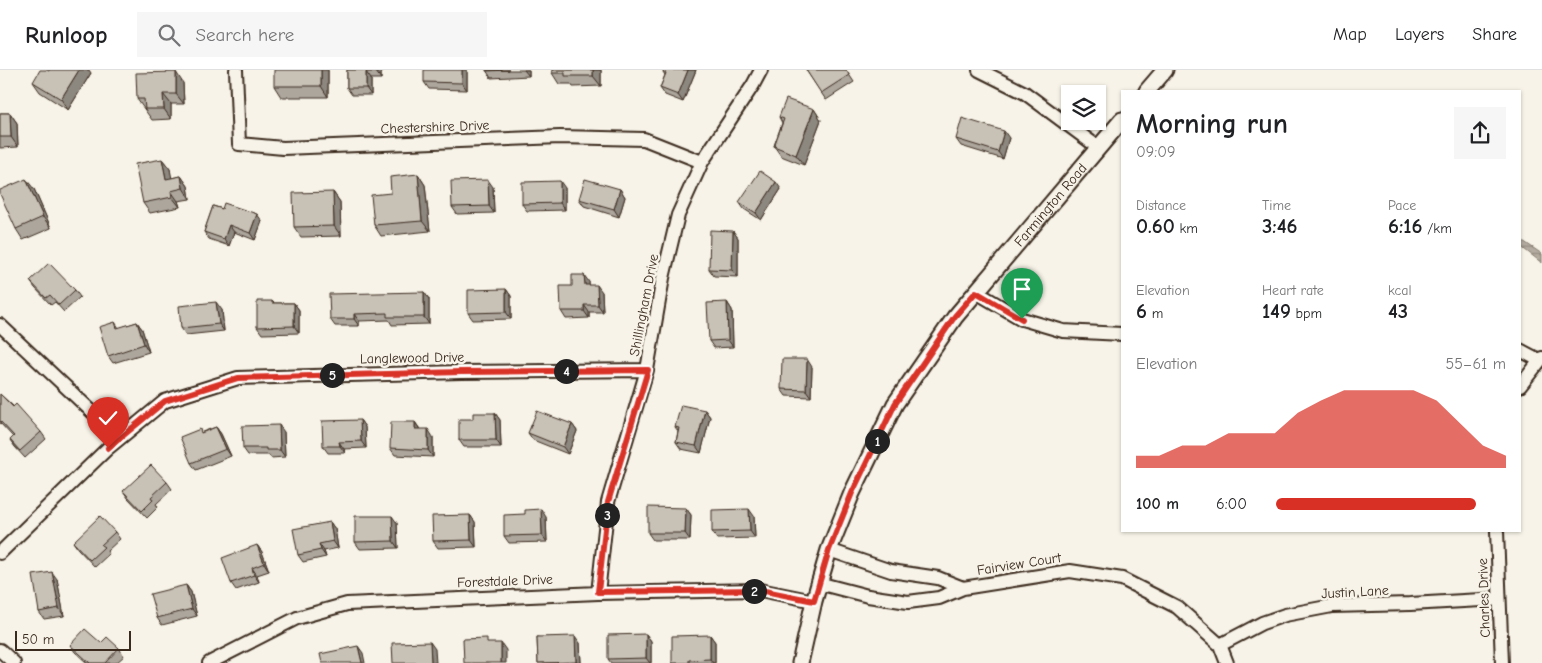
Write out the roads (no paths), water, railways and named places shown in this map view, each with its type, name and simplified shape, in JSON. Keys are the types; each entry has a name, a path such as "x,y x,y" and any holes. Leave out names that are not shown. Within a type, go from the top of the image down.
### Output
{"street":[{"name":"Chestershire Drive","path":"236,70 239,144 283,148 560,138 644,139 702,162"},
{"name":"Shillingham Drive","path":"598,592 608,502 648,370 663,278 678,215 702,162 753,85 760,70"},
{"path":"979,70 1026,93 1100,148"},
{"path":"1148,90 1165,70"},
{"name":"Farmington Road","path":"800,663 818,583 829,550 852,493 895,404 955,316 1121,121"},
{"path":"976,292 1022,319 1063,331 1121,334"},
{"path":"0,326 120,438"},
{"path":"1521,350 1541,359 1521,385"},
{"name":"Langlewood Drive","path":"0,553 120,438 165,401 238,378 461,372 648,370"},
{"name":"Charles Drive","path":"1497,532 1502,663"},
{"name":"Fairview Court","path":"829,550 891,570 938,578 963,588"},
{"name":"Fairview Court","path":"818,583 868,596 908,602 939,598 963,588 1070,570 1122,579 1177,607 1220,645 1227,663"},
{"name":"Forestdale Drive","path":"209,663 297,618 347,604 598,592 760,590 814,601"},
{"name":"Justin Lane","path":"1220,645 1262,623 1284,615 1332,606 1499,599"},
{"path":"0,650 14,663"}]}
